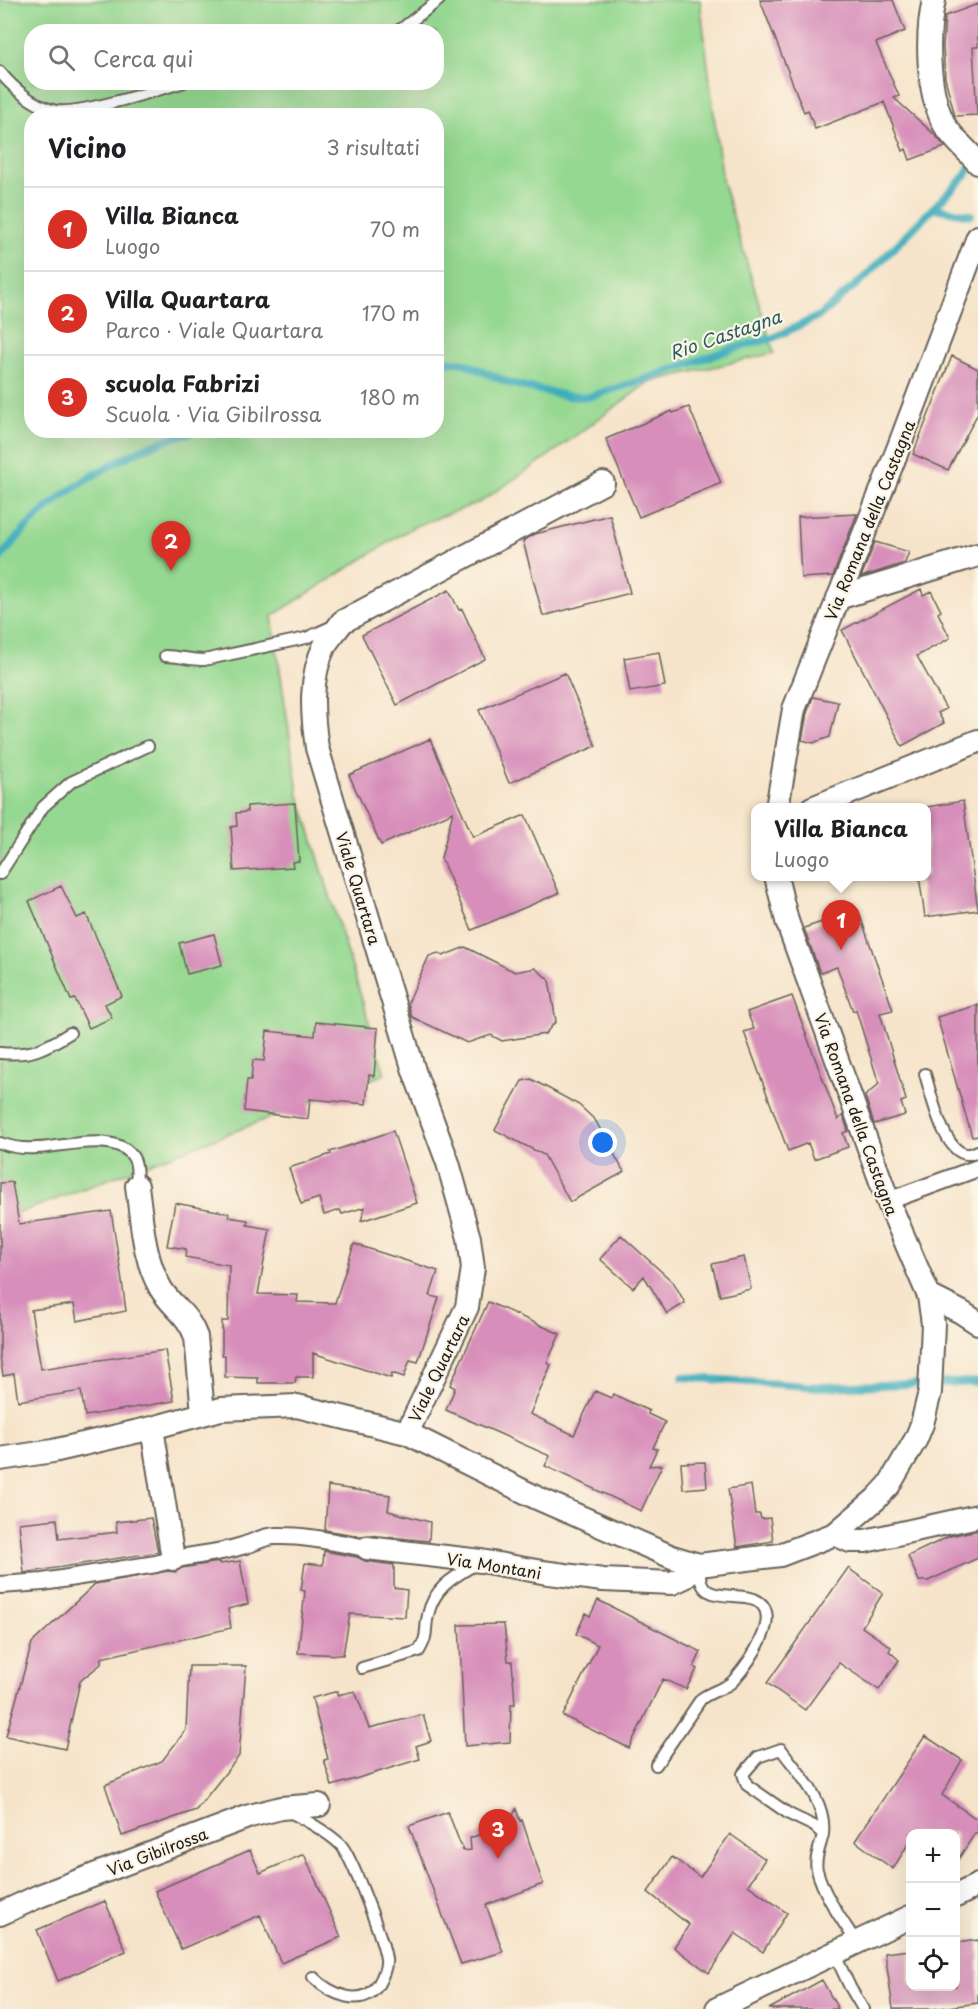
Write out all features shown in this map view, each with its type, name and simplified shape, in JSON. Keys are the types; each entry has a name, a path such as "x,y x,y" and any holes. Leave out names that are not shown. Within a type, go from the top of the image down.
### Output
{"street":[{"path":"934,0 928,44 932,87 945,124 978,163"},
{"name":"Via Romana della Castagna","path":"778,803 794,709 898,449 978,237"},
{"name":"Viale Quartara","path":"406,1433 466,1307 473,1268 469,1238 459,1199 414,1071 316,748 311,711 318,664 326,644 342,622 603,483"},
{"path":"838,598 978,555"},
{"path":"822,803 978,741"},
{"name":"Via Romana della Castagna","path":"777,881 787,921 888,1201 929,1296"},
{"path":"888,1201 978,1168"},
{"path":"137,1186 149,1265 162,1291 180,1309 192,1326 196,1337 203,1413"},
{"path":"929,1296 978,1323"},
{"name":"Viale Quartara","path":"0,1459 53,1451 221,1409 297,1406 406,1433 537,1498 672,1557 699,1565 780,1555 835,1534 889,1485 922,1424 931,1381 933,1324 929,1296"},
{"path":"152,1428 173,1558"},
{"path":"835,1534 850,1541 865,1541 978,1516"},
{"name":"Via Montani","path":"0,1585 43,1582 156,1564 173,1558 243,1546 260,1538 276,1536 481,1561 603,1580 672,1583 685,1577 699,1565"},
{"name":"Via Gibilrossa","path":"0,1914 39,1896 250,1815 281,1808 319,1805"},
{"path":"960,1894 978,1885"},
{"path":"717,2009 906,1919"}],"lane":[{"path":"408,24 439,0"},
{"path":"0,72 15,88 44,108"},
{"path":"85,108 155,90"},
{"path":"165,656 204,660 306,638 342,622"},
{"path":"0,874 43,807 71,782 148,746"},
{"path":"0,1053 26,1054 41,1051 70,1033"},
{"path":"925,1074 949,1142 961,1152 968,1154 978,1151"},
{"path":"0,1143 34,1149 98,1142 119,1145 135,1160 137,1186"},
{"path":"362,1668 419,1651 426,1639 428,1616 433,1597 451,1579 481,1561"},
{"path":"656,1765 701,1700 710,1692 731,1684 767,1628 768,1618 762,1606 754,1599 709,1591 702,1584 699,1565"},
{"path":"823,1833 789,1814 747,1785 743,1774 758,1757 781,1749 812,1791 824,1815 823,1833 816,1867 821,1884 856,1943"},
{"path":"281,1808 310,1822 342,1845 361,1884 386,1960 382,1977 372,1994 365,1998 355,2000 340,1995 323,1988 313,1977"},
{"path":"834,1953 863,2009"}],"green space":[{"path":"0,0 700,0 722,180 774,353 649,382 540,462 480,502 413,527 272,616 298,792 385,1074 22,1212 0,1211"}],"building":[{"path":"760,0 893,0 905,31 876,43 899,96 894,98 945,147 910,160 906,149 903,151 884,102 815,129 808,110 804,112"},
{"path":"978,4 978,47 973,47 977,115 955,116 945,78 943,46 945,16"},
{"path":"952,356 978,369 978,413 948,470 913,454"},
{"path":"689,407 721,483 639,517 606,439 672,411 673,413"},
{"path":"857,514 833,576 801,578 798,517"},
{"path":"610,515 630,593 543,616 523,541 535,534"},
{"path":"875,542 909,552 905,563 861,577"},
{"path":"921,589 923,595 931,591 950,638 917,656 946,709 938,713 944,723 902,746 842,630"},
{"path":"449,590 459,610 462,609 485,659 397,705 362,635"},
{"path":"659,652 665,686 630,692 624,658"},
{"path":"565,673 596,746 509,783 479,710"},
{"path":"813,697 838,702 830,737 813,743 802,740 807,713"},
{"path":"430,739 473,837 525,815 559,893 472,930 441,858 453,812 381,845 349,775"},
{"path":"963,801 978,910 925,917 920,881 931,881 931,806"},
{"path":"295,803 299,861 292,862 293,867 234,871 231,827 237,826 236,813 247,812 247,806"},
{"path":"61,886 77,918 86,914 122,996 105,1004 112,1018 89,1028 75,999 71,1000 29,901"},
{"path":"858,910 893,1010 880,1013 906,1100 901,1102 905,1115 874,1124 865,1096 879,1084 856,1010 853,1011 837,967 820,973 804,928"},
{"path":"214,934 222,965 187,974 179,943"},
{"path":"465,947 515,972 535,968 549,980 556,1021 545,1034 502,1041 491,1035 467,1043 412,1017 408,1003 429,956 438,953 443,956"},
{"path":"792,996 838,1120 843,1115 848,1131 843,1133 848,1147 814,1159 808,1143 788,1151 744,1032 754,1029 747,1012"},
{"path":"978,1005 978,1136 972,1137 937,1017"},
{"path":"316,1022 378,1028 374,1076 369,1075 366,1104 310,1099 308,1119 244,1111 247,1080 251,1080 253,1060 264,1061 267,1031 315,1036"},
{"path":"531,1079 579,1105 595,1120 624,1172 570,1202 544,1155 495,1130 522,1081"},
{"path":"393,1131 417,1203 361,1221 365,1207 342,1214 340,1210 324,1215 319,1198 301,1204 289,1168"},
{"path":"12,1182 19,1224 111,1211 120,1267 126,1311 77,1321 74,1304 31,1310 41,1369 165,1350 174,1401 85,1416 81,1391 18,1401 14,1374 3,1376 0,1356 0,1183"},
{"path":"175,1203 229,1213 229,1217 248,1220 247,1225 270,1229 258,1294 298,1295 297,1302 335,1303 354,1244 438,1271 430,1296 439,1298 418,1362 410,1360 404,1377 392,1373 391,1378 313,1353 313,1377 296,1377 295,1383 258,1383 258,1378 225,1377 225,1355 222,1355 222,1321 228,1321 229,1265 185,1257 186,1249 167,1246"},
{"path":"621,1235 674,1283 685,1303 667,1314 644,1276 633,1288 600,1259"},
{"path":"744,1257 751,1289 720,1296 712,1264"},
{"path":"488,1302 560,1334 547,1363 551,1365 530,1414 574,1435 595,1391 611,1398 613,1394 649,1411 648,1414 665,1422 653,1448 657,1449 649,1466 662,1465 641,1511 545,1466 550,1456 446,1410 455,1388 450,1385"},
{"path":"705,1462 707,1487 683,1489 681,1463"},
{"path":"751,1485 755,1514 760,1514 761,1519 770,1518 773,1541 737,1547 728,1489"},
{"path":"328,1486 390,1495 388,1511 430,1522 429,1541 361,1536 325,1530"},
{"path":"151,1518 158,1552 24,1573 19,1523 57,1519 59,1539 117,1532 116,1522"},
{"path":"978,1530 978,1558 928,1581 919,1581 908,1556 950,1536"},
{"path":"324,1551 394,1565 394,1588 407,1590 405,1617 350,1614 343,1655 298,1653 305,1591 301,1590 305,1563 323,1565"},
{"path":"240,1561 248,1604 228,1609 231,1628 101,1658 101,1664 80,1681 65,1749 6,1736 32,1643 95,1584 168,1571 176,1572 182,1568 219,1562 220,1564"},
{"path":"848,1568 883,1593 862,1627 891,1647 889,1651 899,1660 879,1690 839,1663 805,1710 767,1683"},
{"path":"598,1600 701,1652 694,1667 697,1669 686,1689 663,1679 629,1748 563,1716 598,1645 576,1634 586,1613 590,1616"},
{"path":"504,1624 508,1661 512,1661 515,1704 511,1704 510,1742 465,1746 459,1625"},
{"path":"189,1666 246,1666 239,1756 196,1810 122,1836 105,1785 162,1761 186,1730"},
{"path":"338,1691 337,1695 355,1691 369,1728 423,1715 431,1741 416,1746 420,1759 332,1786 324,1760 328,1759 312,1698"},
{"path":"925,1736 962,1760 942,1795 978,1820 978,1833 975,1833 960,1857 960,1829 906,1829 906,1848 893,1869 855,1841"},
{"path":"516,1809 520,1821 522,1820 543,1884 486,1905 503,1952 461,1964 409,1826 448,1812 463,1851 471,1850 470,1838 508,1825"},
{"path":"730,1834 765,1859 748,1885 787,1913 763,1952 735,1933 709,1973 674,1947 689,1925 648,1892 672,1857 700,1877"},
{"path":"250,1850 260,1873 304,1854 341,1937 281,1963 260,1915 181,1949 155,1891"},
{"path":"105,1901 126,1951 58,1981 37,1930"},
{"path":"978,1940 978,2003 933,2009 893,2009 885,1953 906,1950 906,1991 960,1991 960,1942"},
{"path":"822,1980 838,2009 769,2009"}],"waterway":[{"name":"Rio Castagna","path":"444,361 464,363 509,383 566,396 588,397 735,348 773,338 819,316 864,278 966,175 973,160"},
{"path":"933,208 971,215"},
{"name":"Rio Castagna","path":"0,558 31,523 87,479 131,455 172,438"},
{"path":"683,1377 820,1387 978,1382"}],"place":[{"name":"Villa Quartara","path":"171,571"},
{"name":"Villa Bianca","path":"841,950"},
{"name":"scuola Fabrizi","path":"498,1859"}]}
